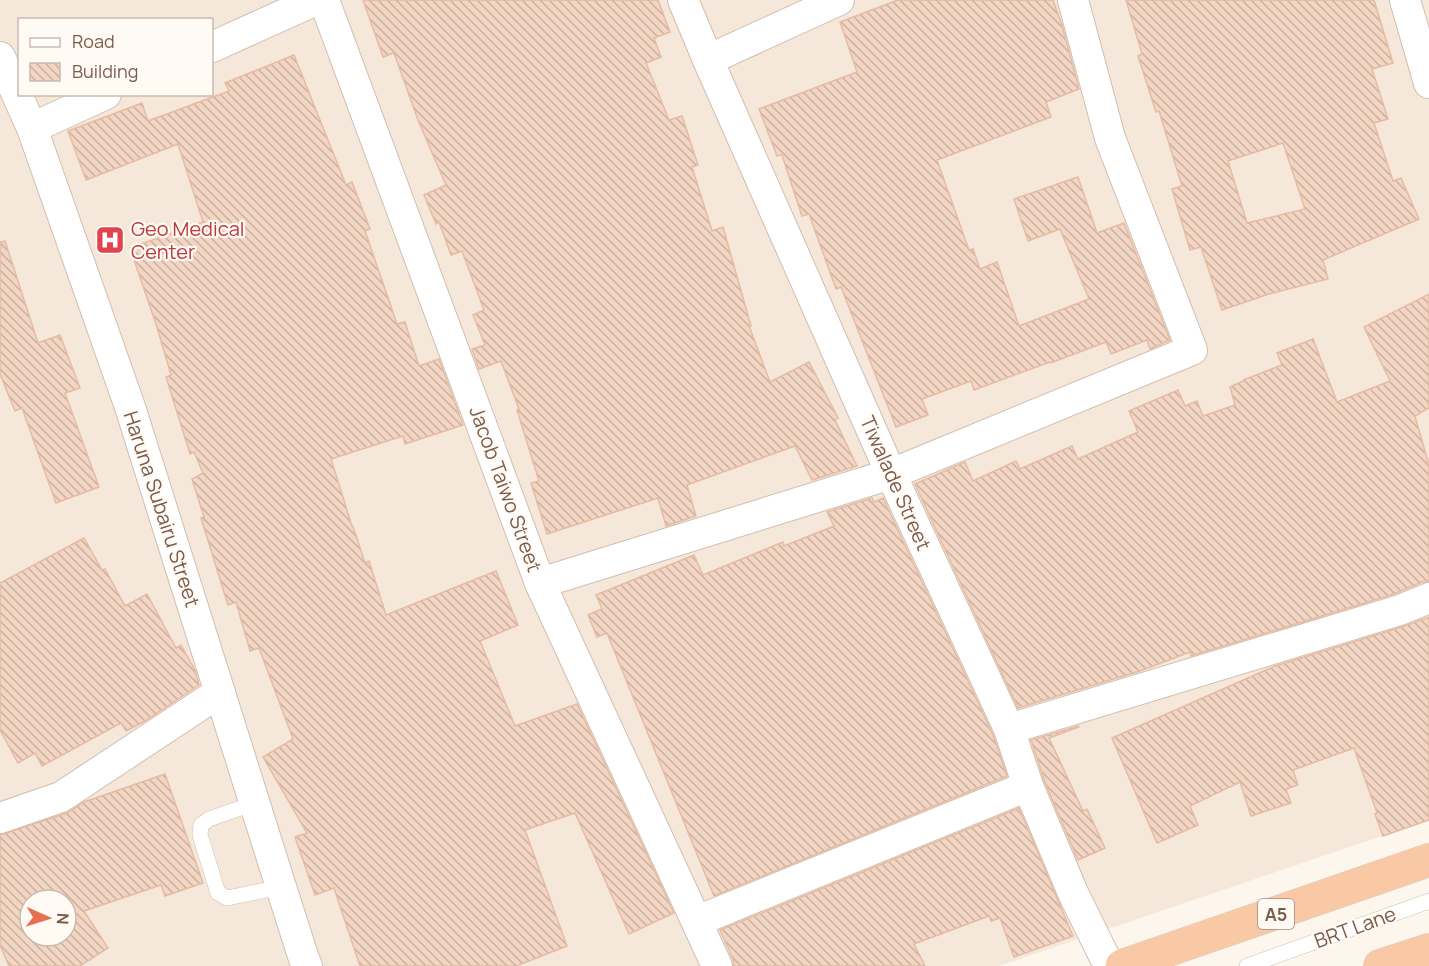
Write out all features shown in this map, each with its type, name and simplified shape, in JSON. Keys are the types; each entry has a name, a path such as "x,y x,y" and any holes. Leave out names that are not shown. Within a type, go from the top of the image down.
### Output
{"highway":[{"name":"A5","path":"1122,966 1429,860"},
{"path":"1380,966 1429,950"}],"street":[{"path":"213,47 316,0"},
{"name":"Jacob Taiwo Street","path":"324,0 540,583 717,966"},
{"name":"Tiwalade Street","path":"683,0 891,474 1009,729 1028,786 1073,893 1109,966"},
{"path":"708,60 839,0"},
{"path":"540,583 891,474 1192,350 1110,138 1073,0"},
{"path":"1405,0 1429,83"},
{"name":"Haruna Subairu Street","path":"0,57 32,128 130,407 307,966"},
{"path":"32,128 102,96"},
{"path":"1009,729 1400,610 1429,598"},
{"path":"0,818 61,797 220,692"},
{"path":"697,921 1028,786"}],"lane":[{"path":"255,803 209,819 201,825 200,835 218,893 227,898 281,887"},
{"name":"BRT Lane","path":"1247,966 1429,901"}],"shaded area":[{"path":"0,0 1429,0 1429,820 999,966 0,966"}],"building":[{"path":"363,0 658,0 670,32 654,38 661,57 646,63 669,120 682,116 698,165 692,167 712,231 723,227 751,326 749,326 770,382 809,362 838,418 835,420 857,466 812,480 795,446 687,485 696,516 666,526 658,498 547,534 531,483 539,481 517,410 519,409 501,361 479,369 472,349 485,345 473,315 484,310 462,251 451,255 439,222 436,224 424,195 446,185 418,120 394,53 383,57"},
{"path":"898,0 1053,0 1079,89 1046,102 1051,117 937,160 969,250 973,249 980,269 997,262 1019,326 1089,299 1060,229 1028,241 1014,199 1078,177 1097,233 1124,223 1170,340 1150,349 1147,340 1111,354 1106,342 974,390 971,381 922,399 928,415 896,427 841,287 836,289 809,214 802,216 782,155 777,156 759,109 857,72 840,22"},
{"path":"1126,0 1374,0 1393,63 1372,69 1388,119 1374,123 1393,181 1401,178 1419,219 1323,260 1328,279 1269,294 1222,310 1201,247 1190,250 1172,189 1182,186 1159,111 1156,112 1138,56 1142,54","holes":["1283,143 1305,209 1247,223 1228,161"]},
{"path":"294,55 346,185 352,182 370,229 365,231 397,324 405,322 419,366 439,359 463,425 405,444 403,436 331,459 365,563 369,561 386,615 496,571 518,625 480,641 515,726 577,704 674,913 629,934 575,813 525,830 567,946 516,966 360,966 334,888 315,895 295,837 307,833 263,757 293,739 259,648 250,651 236,602 228,605 201,518 204,517 192,479 203,473 194,452 190,454 166,377 171,375 130,248 203,222 178,144 86,180 68,131 142,103 148,121 229,91 225,83"},
{"path":"5,241 38,343 60,335 80,388 65,393 99,487 56,503 22,408 15,411 0,374 0,242"},
{"path":"1429,294 1429,408 1415,416 1429,465 1429,581 1394,594 1191,656 1190,652 1140,671 1018,708 915,484 965,462 973,481 1016,461 1020,469 1072,446 1078,459 1138,432 1129,411 1178,390 1185,406 1197,401 1203,416 1235,405 1230,387 1282,365 1277,353 1313,339 1337,402 1390,381 1364,327"},
{"path":"872,498 874,502 883,498 993,735 1007,776 714,896 607,633 597,637 588,615 602,609 596,595 694,555 703,575 783,542 784,546 834,526 827,512"},
{"path":"84,538 102,570 105,569 125,606 147,594 176,648 181,645 195,670 199,685 126,731 121,723 42,766 35,753 18,763 0,730 0,583"},
{"path":"1429,617 1429,820 1383,836 1354,748 1293,770 1298,785 1286,789 1291,803 1251,816 1240,782 1190,806 1198,825 1157,843 1112,738 1275,666"},
{"path":"1078,726 1049,738 1083,811 1087,809 1105,848 1078,860 1044,780 1031,740"},
{"path":"165,774 203,883 165,896 161,885 84,911 108,948 80,966 9,966 0,945 0,835 67,813 84,802"},
{"path":"1019,808 1073,936 1014,957 1000,918 991,921 989,916 914,944 925,966 734,966 720,930"}],"place":[{"name":"Geo Medical Center","path":"110,240"}]}
